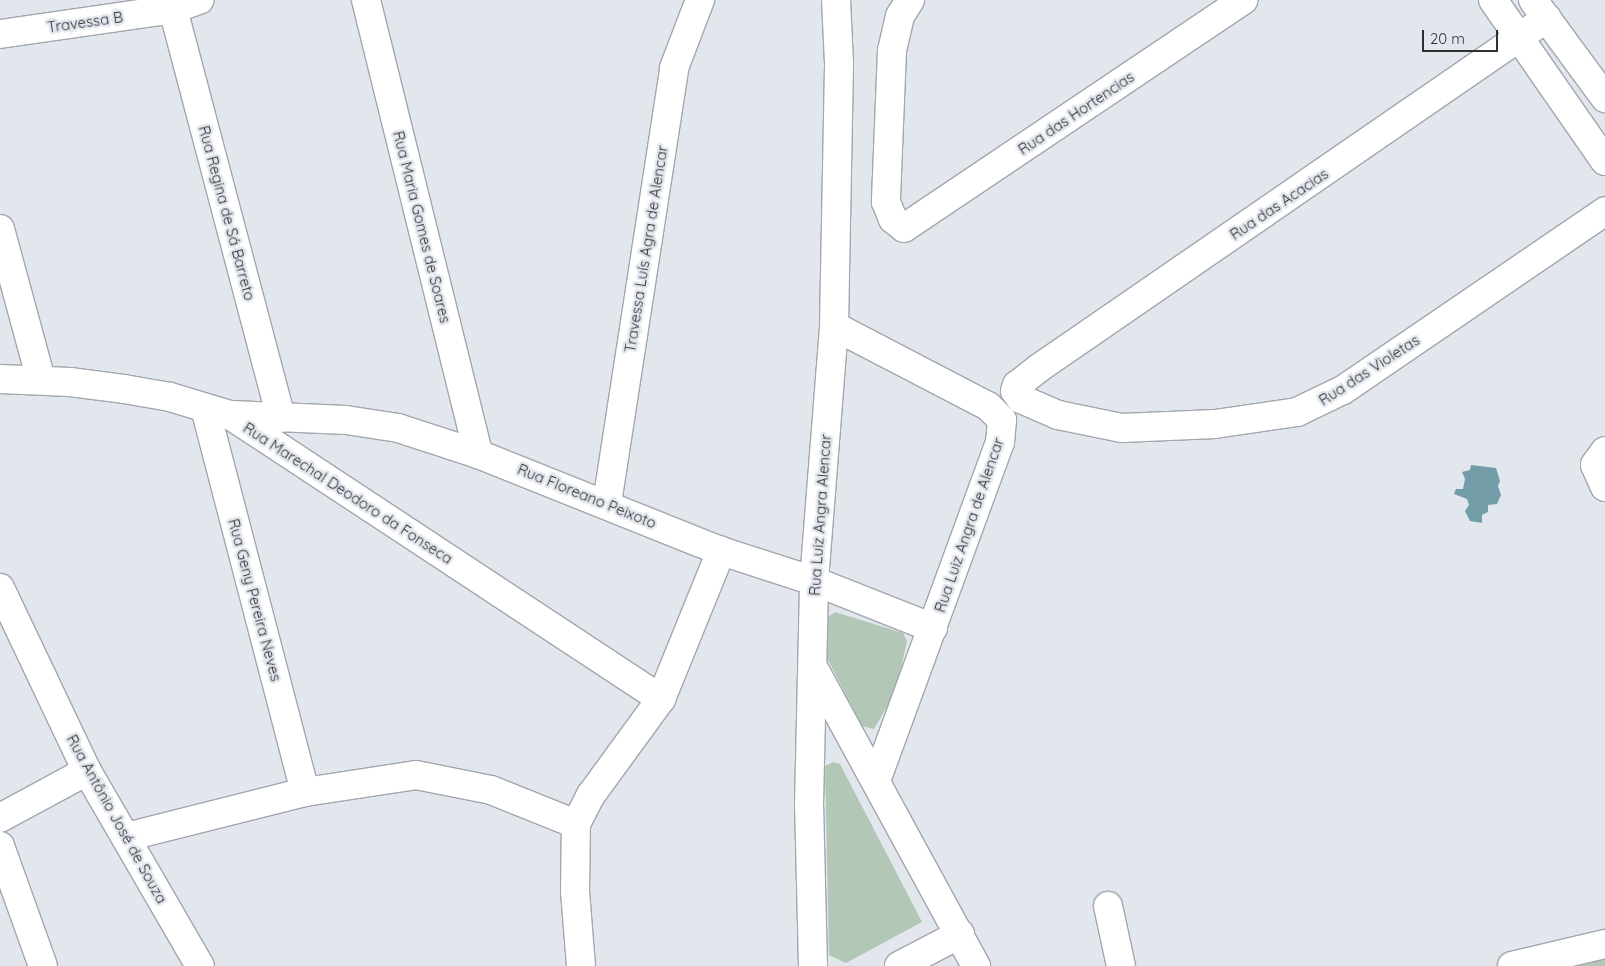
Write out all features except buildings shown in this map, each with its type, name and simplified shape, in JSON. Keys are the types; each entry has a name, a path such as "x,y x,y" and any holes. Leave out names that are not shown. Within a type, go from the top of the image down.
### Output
{"street":[{"name":"Travessa B","path":"0,34 173,9 199,0"},
{"name":"Rua Maria Gomes de Soares","path":"366,0 478,454"},
{"name":"Travessa Luís Agra de Alencar","path":"607,503 674,68 700,0"},
{"name":"Rua Luiz Angra Alencar","path":"813,966 809,805 814,581 834,326 839,63 836,0"},
{"name":"Rua das Hortencias","path":"908,3 894,32 892,50 886,202 897,224 908,227 1243,0"},
{"path":"1492,0 1605,161"},
{"name":"Rua Regina de Sá Barreto","path":"173,9 281,418"},
{"path":"1540,9 1605,98"},
{"name":"Rua das Acacias","path":"1015,391 1017,385 1039,368 1520,39 1540,9"},
{"name":"Rua das Violetas","path":"1015,391 1021,399 1058,415 1122,428 1215,424 1297,412 1343,390 1605,212"},
{"path":"0,229 41,380"},
{"name":"Rua Luiz Angra de Alencar","path":"834,326 988,406 1002,420 1000,442 876,782"},
{"name":"Rua Marechal Deodoro da Fonseca","path":"0,379 41,380 124,389 218,412 661,699"},
{"name":"Rua Floreano Peixoto","path":"218,412 281,418 373,423 398,428 478,454 607,503 721,551 814,581 933,628"},
{"name":"Rua Geny Pereira Neves","path":"218,412 305,792"},
{"path":"1605,451 1595,465 1605,488"},
{"path":"581,966 575,892 576,824 591,795 661,699 721,551"},
{"name":"Rua Antônio José de Souza","path":"0,588 87,771 200,966"},
{"path":"812,665 976,966"},
{"path":"0,818 87,771"},
{"path":"126,837 305,792 416,775 434,777 491,790 576,824"},
{"path":"0,846 42,966"},
{"path":"1108,906 1121,966"},
{"path":"899,966 960,934"},
{"path":"1512,966 1605,944"}],"green space":[{"path":"835,612 903,633 907,641 896,691 874,729 862,726 825,654 824,620"},
{"path":"833,762 840,764 922,922 846,963 829,955 825,766"},
{"path":"1605,956 1605,966 1563,966"}],"water":[{"path":"1471,465 1496,468 1500,481 1498,486 1501,495 1497,504 1488,505 1488,512 1482,515 1482,523 1470,521 1465,511 1469,505 1467,499 1454,494 1456,489 1463,489 1465,479 1462,472 1470,470"}]}
